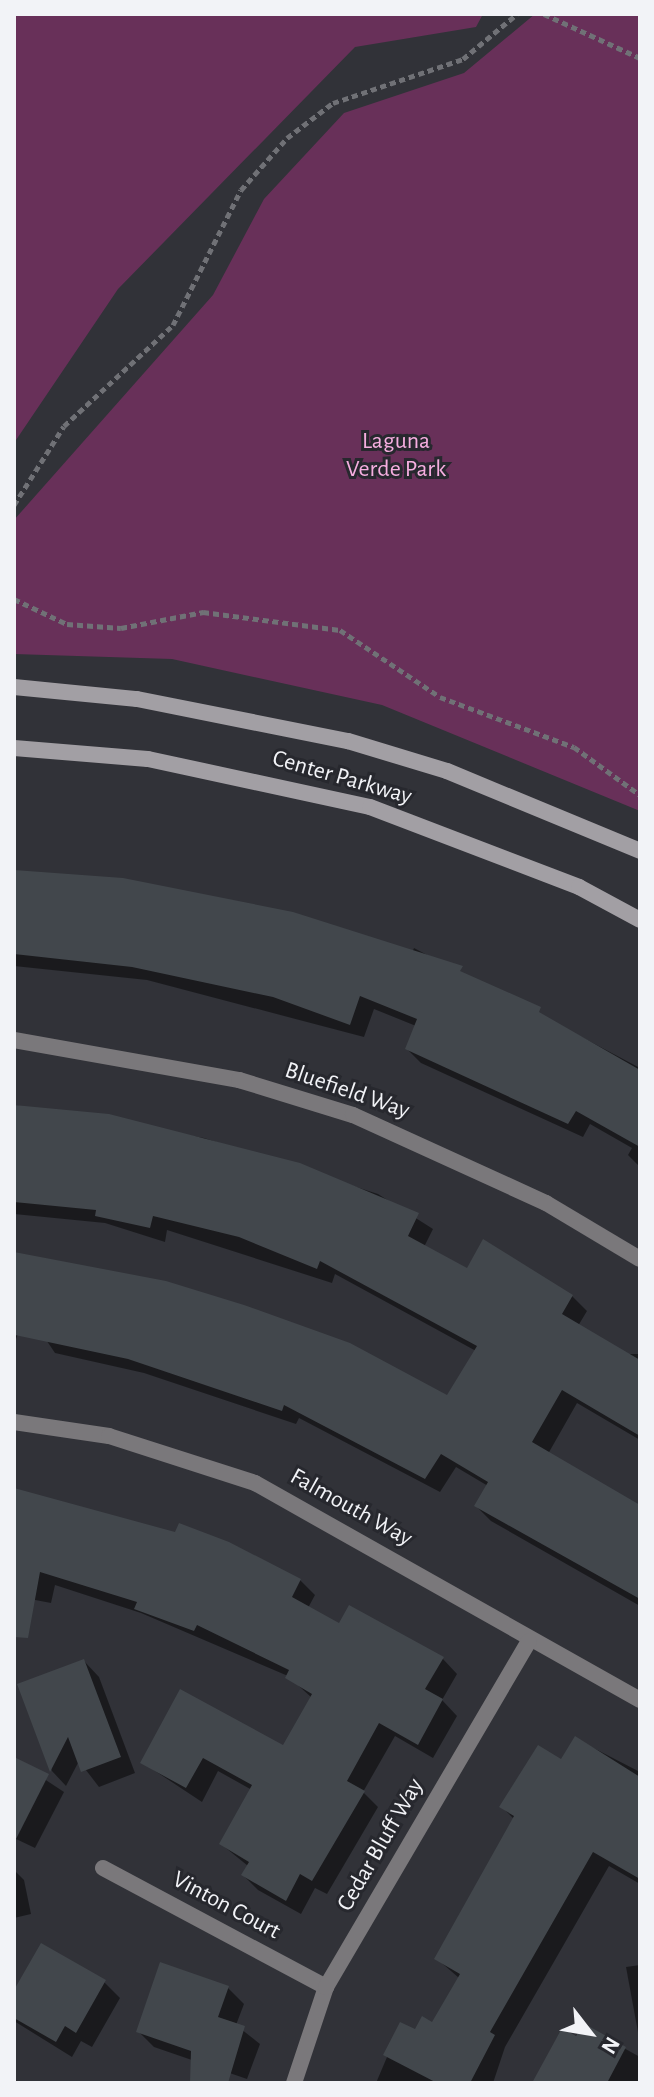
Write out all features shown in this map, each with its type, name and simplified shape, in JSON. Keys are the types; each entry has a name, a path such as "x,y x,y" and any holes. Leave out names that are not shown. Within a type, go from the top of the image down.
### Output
{"main road":[{"name":"Center Parkway","path":"14,687 137,699 348,741 447,771 640,851"},
{"name":"Center Parkway","path":"14,748 148,759 370,807 579,887 640,920"}],"street":[{"name":"Bluefield Way","path":"14,1040 239,1080 353,1115 546,1203 640,1259"},
{"name":"Falmouth Way","path":"14,1422 123,1440 255,1483 529,1641 640,1700"},
{"name":"Cedar Bluff Way","path":"294,2083 326,1987 529,1641"},
{"name":"Vinton Court","path":"103,1868 326,1987"}],"path":[{"path":"14,505 64,426 173,325 241,190 287,138 333,103 463,59 517,14"},
{"path":"544,14 640,58"},
{"path":"14,599 67,624 121,628 203,612 340,630 440,697 574,747 640,795"}],"green space":[{"path":"14,14 483,14 476,27 355,47 118,289 14,443"},
{"name":"Laguna Verde Park","path":"535,14 640,14 640,811 382,705 172,659 14,654 14,520 213,295 264,199 344,113 464,73"}],"building":[{"path":"14,870 123,878 293,912 463,966 460,971 541,1007 539,1012 640,1070 640,1147 576,1111 568,1124 405,1049 417,1019 360,996 350,1025 273,997 132,967 14,954"},
{"path":"14,1105 109,1114 300,1163 419,1213 408,1236 467,1268 483,1239 573,1295 562,1314 640,1360 640,1436 562,1390 532,1442 640,1505 640,1599 474,1506 488,1482 441,1454 425,1479 284,1405 282,1411 128,1359 15,1335 14,1252 166,1281 244,1305 350,1343 447,1395 477,1346 320,1261 317,1269 239,1237 153,1216 150,1228 95,1216 96,1210 14,1202"},
{"path":"14,1488 175,1532 179,1523 229,1542 301,1579 292,1597 339,1623 349,1605 444,1657 425,1689 443,1699 418,1745 379,1723 347,1781 365,1791 312,1881 300,1874 286,1901 241,1875 249,1862 219,1844 252,1785 203,1758 186,1788 140,1763 180,1689 283,1745 312,1694 285,1678 289,1670 197,1625 194,1631 134,1609 137,1602 40,1572 28,1638 14,1637"},
{"path":"84,1659 121,1757 81,1772 68,1737 50,1772 17,1684"},
{"path":"575,1736 640,1777 640,1879 593,1852 490,2032 495,2035 470,2083 437,2083 383,2055 400,2022 415,2029 422,2016 432,2022 460,1974 434,1959 514,1816 499,1807 538,1745 561,1759"},
{"path":"14,1757 49,1774 14,1843"},
{"path":"41,1943 106,1980 76,2033 65,2026 56,2042 14,2018 14,1990"},
{"path":"160,1962 229,1986 218,2017 245,2026 228,2083 190,2083 191,2051 136,2032"},
{"path":"583,2023 626,2047 607,2083 532,2083 562,2028 576,2036"}]}
